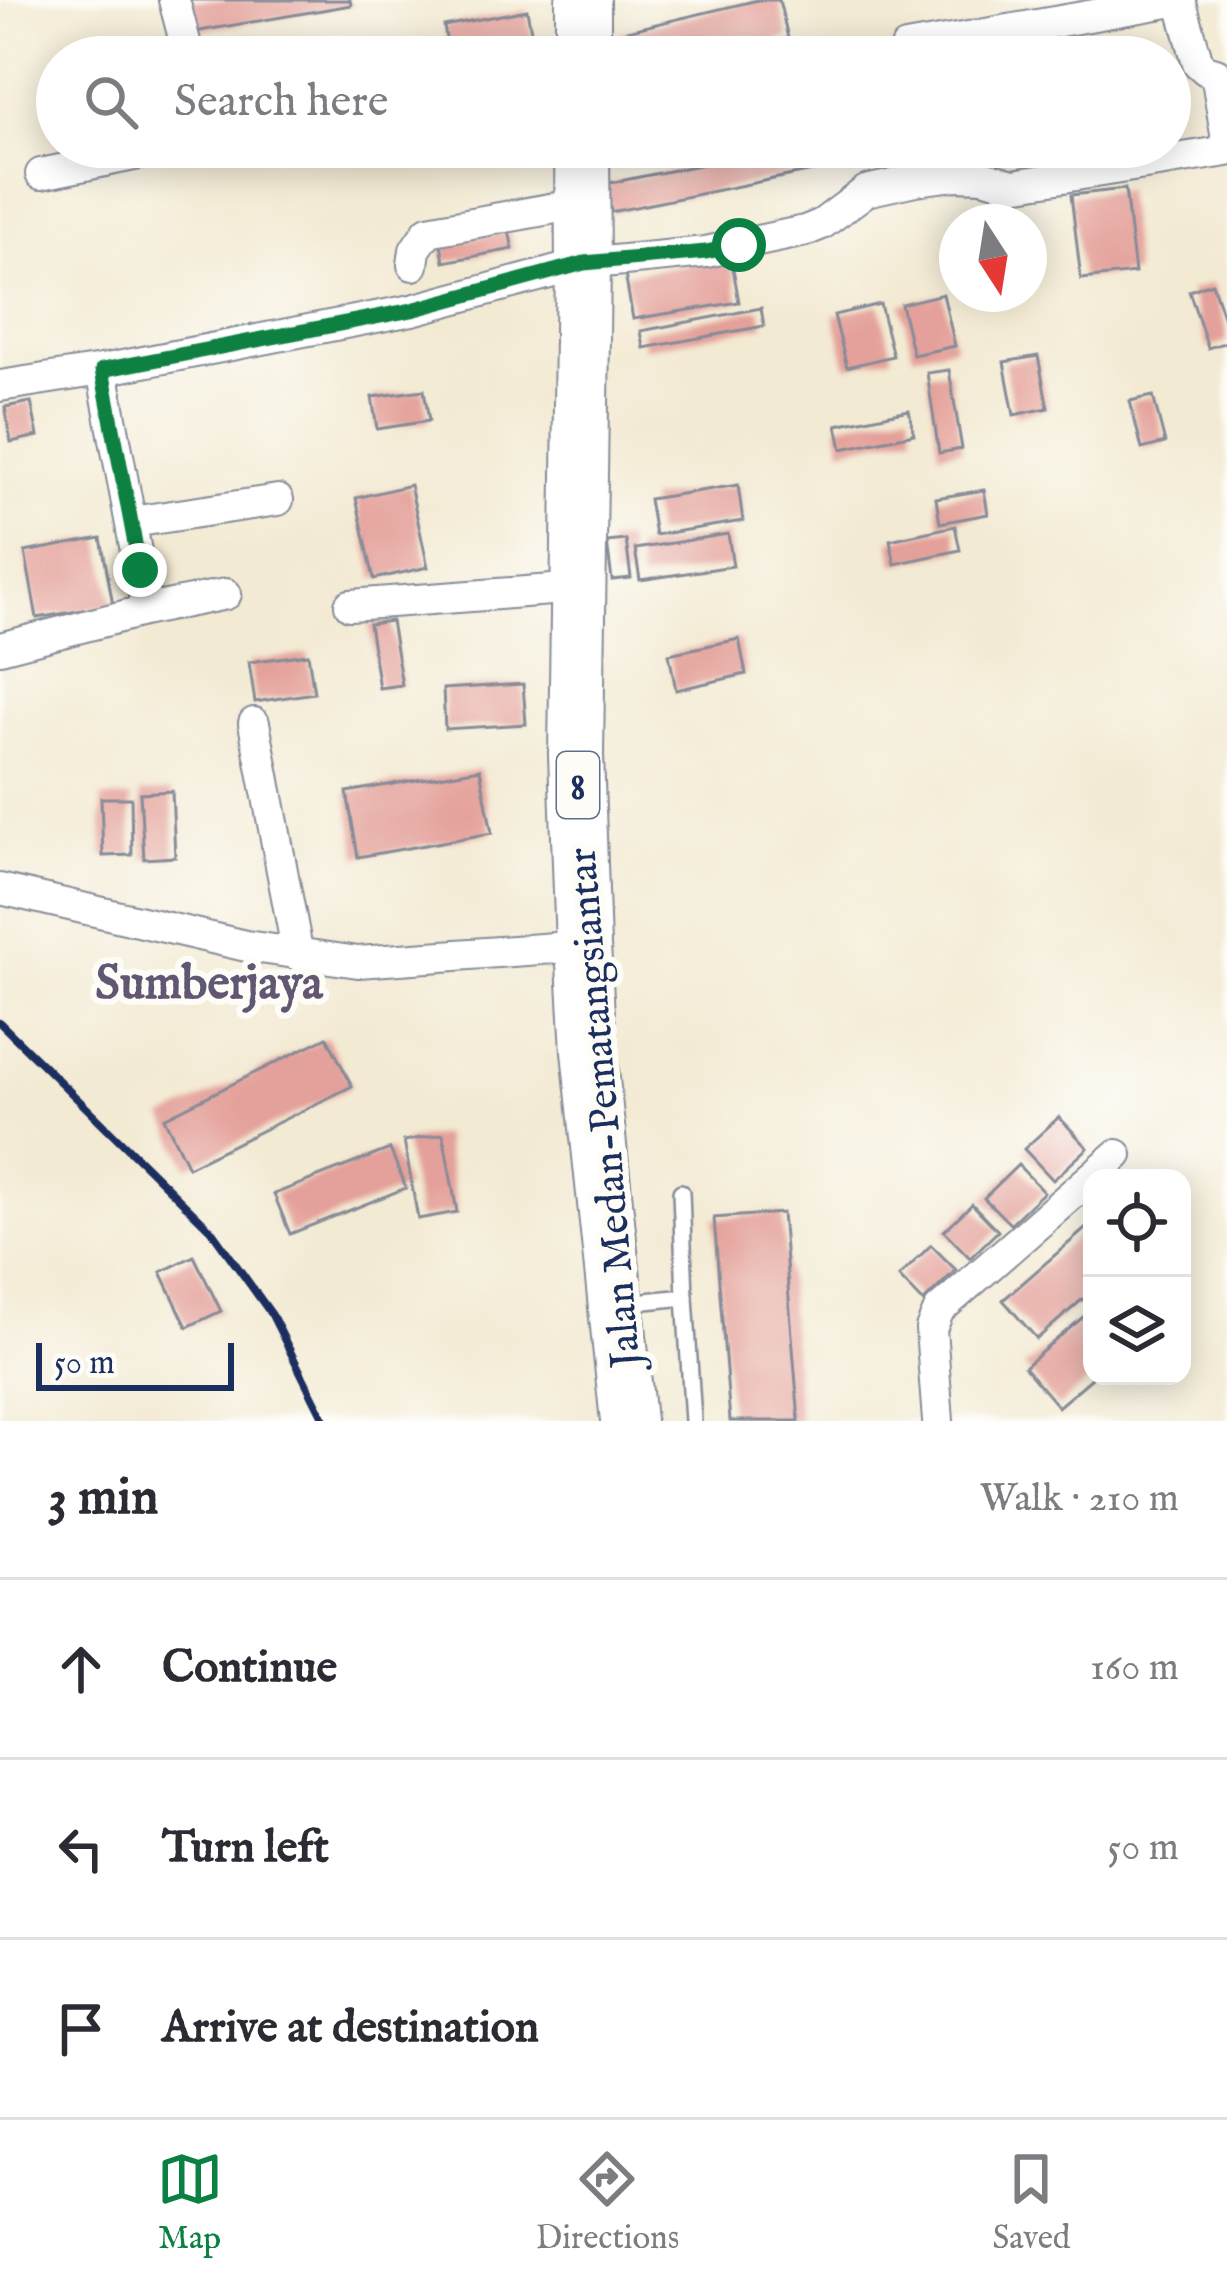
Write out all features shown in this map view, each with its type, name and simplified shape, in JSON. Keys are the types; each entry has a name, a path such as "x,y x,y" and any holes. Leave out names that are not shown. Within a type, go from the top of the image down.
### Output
{"highway":[{"path":"583,0 583,36"},
{"name":"Jalan Medan-Pematangsiantar","path":"582,168 577,755 583,946 628,1421"}],"street":[{"path":"175,0 183,36"},
{"path":"974,36 1180,0 1190,36"},
{"path":"1191,38 1198,63 1206,70 1222,72 1227,140"},
{"path":"1191,157 1227,151"},
{"path":"41,174 70,168"},
{"path":"0,386 412,310 584,263 706,252 805,231 866,191 915,180 983,176 1013,185 1120,168"},
{"path":"413,265 415,250 428,231 583,203"},
{"path":"102,370 147,610"},
{"path":"132,522 278,500"},
{"path":"350,605 578,588"},
{"path":"0,648 226,594"},
{"path":"254,723 298,955"},
{"path":"0,889 246,946 358,962 583,946"},
{"path":"938,1421 931,1329 939,1310 1117,1155"}],"lane":[{"path":"681,1192 693,1421"},
{"path":"617,1304 685,1298"}],"building":[{"path":"189,0 350,0 351,5 194,32"},
{"path":"758,0 779,0 788,36 619,36"},
{"path":"527,10 532,36 446,36 444,26"},
{"path":"684,168 827,168 611,212 605,184"},
{"path":"1125,189 1135,273 1081,279 1071,195"},
{"path":"509,231 513,249 444,262 441,244"},
{"path":"731,257 739,302 633,319 625,274"},
{"path":"1212,283 1227,342 1208,348 1189,291"},
{"path":"939,295 939,312 947,312 955,346 913,355 901,304"},
{"path":"880,304 893,356 847,367 834,315"},
{"path":"761,308 764,326 644,348 641,331"},
{"path":"1038,356 1048,408 1014,415 1004,362"},
{"path":"949,370 962,449 939,453 927,373"},
{"path":"424,390 429,421 377,429 372,397"},
{"path":"1153,396 1165,443 1142,449 1130,401"},
{"path":"31,402 38,436 11,442 5,407"},
{"path":"909,410 914,434 842,449 837,425"},
{"path":"410,485 428,567 374,579 356,498"},
{"path":"738,485 743,521 655,535 649,499"},
{"path":"984,490 988,514 940,523 936,498"},
{"path":"955,526 960,550 895,564 890,540"},
{"path":"728,534 733,566 640,580 635,549"},
{"path":"101,538 113,605 37,618 25,552"},
{"path":"626,540 631,578 612,580 607,542"},
{"path":"391,621 402,685 379,688 369,624"},
{"path":"739,639 746,674 676,690 669,654"},
{"path":"308,654 314,693 255,702 249,662"},
{"path":"523,684 526,724 445,729 443,689"},
{"path":"480,769 492,833 358,857 347,792"},
{"path":"172,791 175,857 144,859 140,793"},
{"path":"101,798 131,798 132,855 103,856"},
{"path":"327,1037 352,1086 188,1167 164,1118"},
{"path":"1059,1117 1088,1148 1053,1180 1024,1149"},
{"path":"443,1134 457,1212 418,1219 404,1141"},
{"path":"390,1149 406,1188 290,1234 274,1194"},
{"path":"1018,1165 1044,1192 1010,1224 984,1198"},
{"path":"972,1204 998,1231 970,1258 944,1231"},
{"path":"782,1213 799,1421 730,1421 714,1218"},
{"path":"1083,1231 1083,1299 1037,1339 1003,1300"},
{"path":"931,1245 956,1270 923,1302 899,1277"},
{"path":"194,1256 221,1311 187,1327 161,1272"},
{"path":"1083,1317 1084,1385 1058,1407 1024,1367"}],"railway":[{"path":"0,1023 211,1230 272,1315 325,1421"}],"district":[{"name":"Sumberjaya","path":"209,981"}],"route":[{"path":"140,570 102,370 412,310 584,263 739,245"}]}
